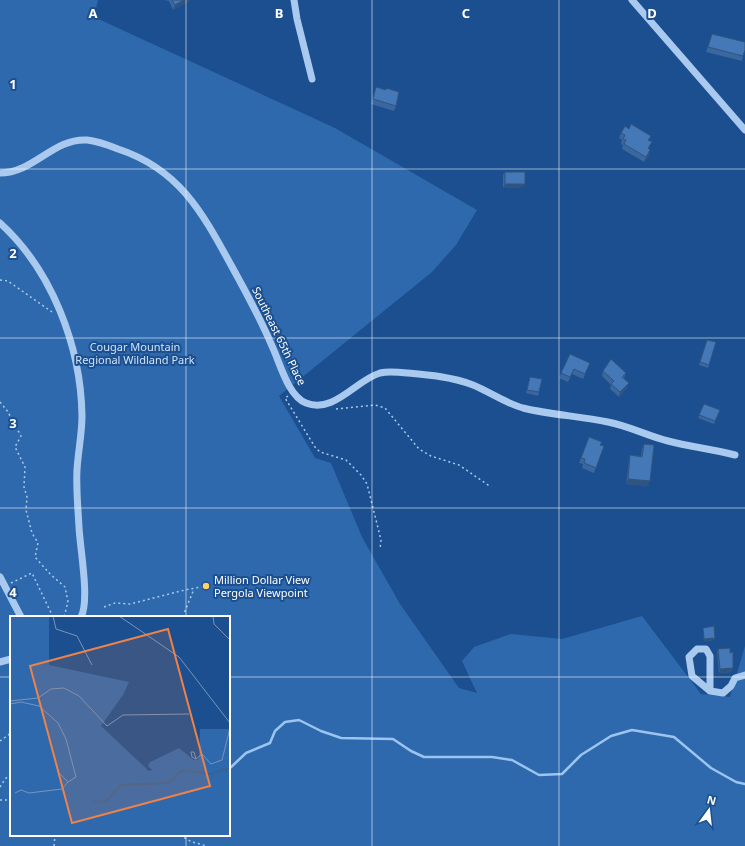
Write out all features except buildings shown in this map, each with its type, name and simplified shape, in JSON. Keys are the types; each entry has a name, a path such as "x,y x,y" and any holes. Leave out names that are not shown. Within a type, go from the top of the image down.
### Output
{"street":[{"path":"294,0 297,19 312,79"},
{"path":"632,0 745,130"},
{"name":"Southeast 65th Place","path":"0,172 19,170 35,162 62,144 89,140 142,158 176,181 205,217 259,317 293,393 308,404 323,404 346,394 379,373 404,372 434,376 474,385 523,408 607,421 666,441 735,455"},
{"path":"0,223 21,245 45,282 64,322 75,361 82,414 77,480 80,544 85,594 81,616"},
{"path":"0,577 20,616"},
{"path":"710,691 710,656 706,649 697,649 689,657 692,676 710,691 723,692 731,686 735,678 745,675"},
{"path":"0,662 10,659"}],"path":[{"path":"0,280 8,281 54,314"},
{"path":"293,393 285,398 314,447 320,452 346,460 358,470 367,484 381,540 380,549"},
{"path":"0,402 9,414 12,425 21,436 15,447 25,467 24,487 27,497 26,510 32,532 38,545 36,557 51,575 65,587 68,602 64,616"},
{"path":"334,409 375,405 385,408 419,449 431,456 459,465 491,487"},
{"path":"5,586 32,573 53,616"},
{"path":"104,607 115,603 134,604 206,586"},
{"path":"184,616 194,588"},
{"path":"0,741 10,734"},
{"path":"0,787 5,779 10,775"},
{"path":"54,846 55,836"},
{"path":"182,836 192,842 207,846"}],"green space":[{"name":"Cougar Mountain Regional Wildland Park","path":"0,0 98,0 94,17 335,128 477,210 456,245 432,272 279,396 315,458 331,463 362,537 400,604 459,688 477,693 462,661 474,647 511,634 562,639 642,616 701,694 730,697 745,646 745,846 0,846"}],"waterway":[{"path":"230,768 246,753 270,743 275,731 285,722 299,720 321,731 341,738 393,739 411,751 424,757 492,757 512,760 539,775 562,774 581,755 611,736 632,730 674,737 711,768 736,782 745,784"}],"place":[{"name":"Million Dollar View Pergola Viewpoint","path":"206,586"}]}
